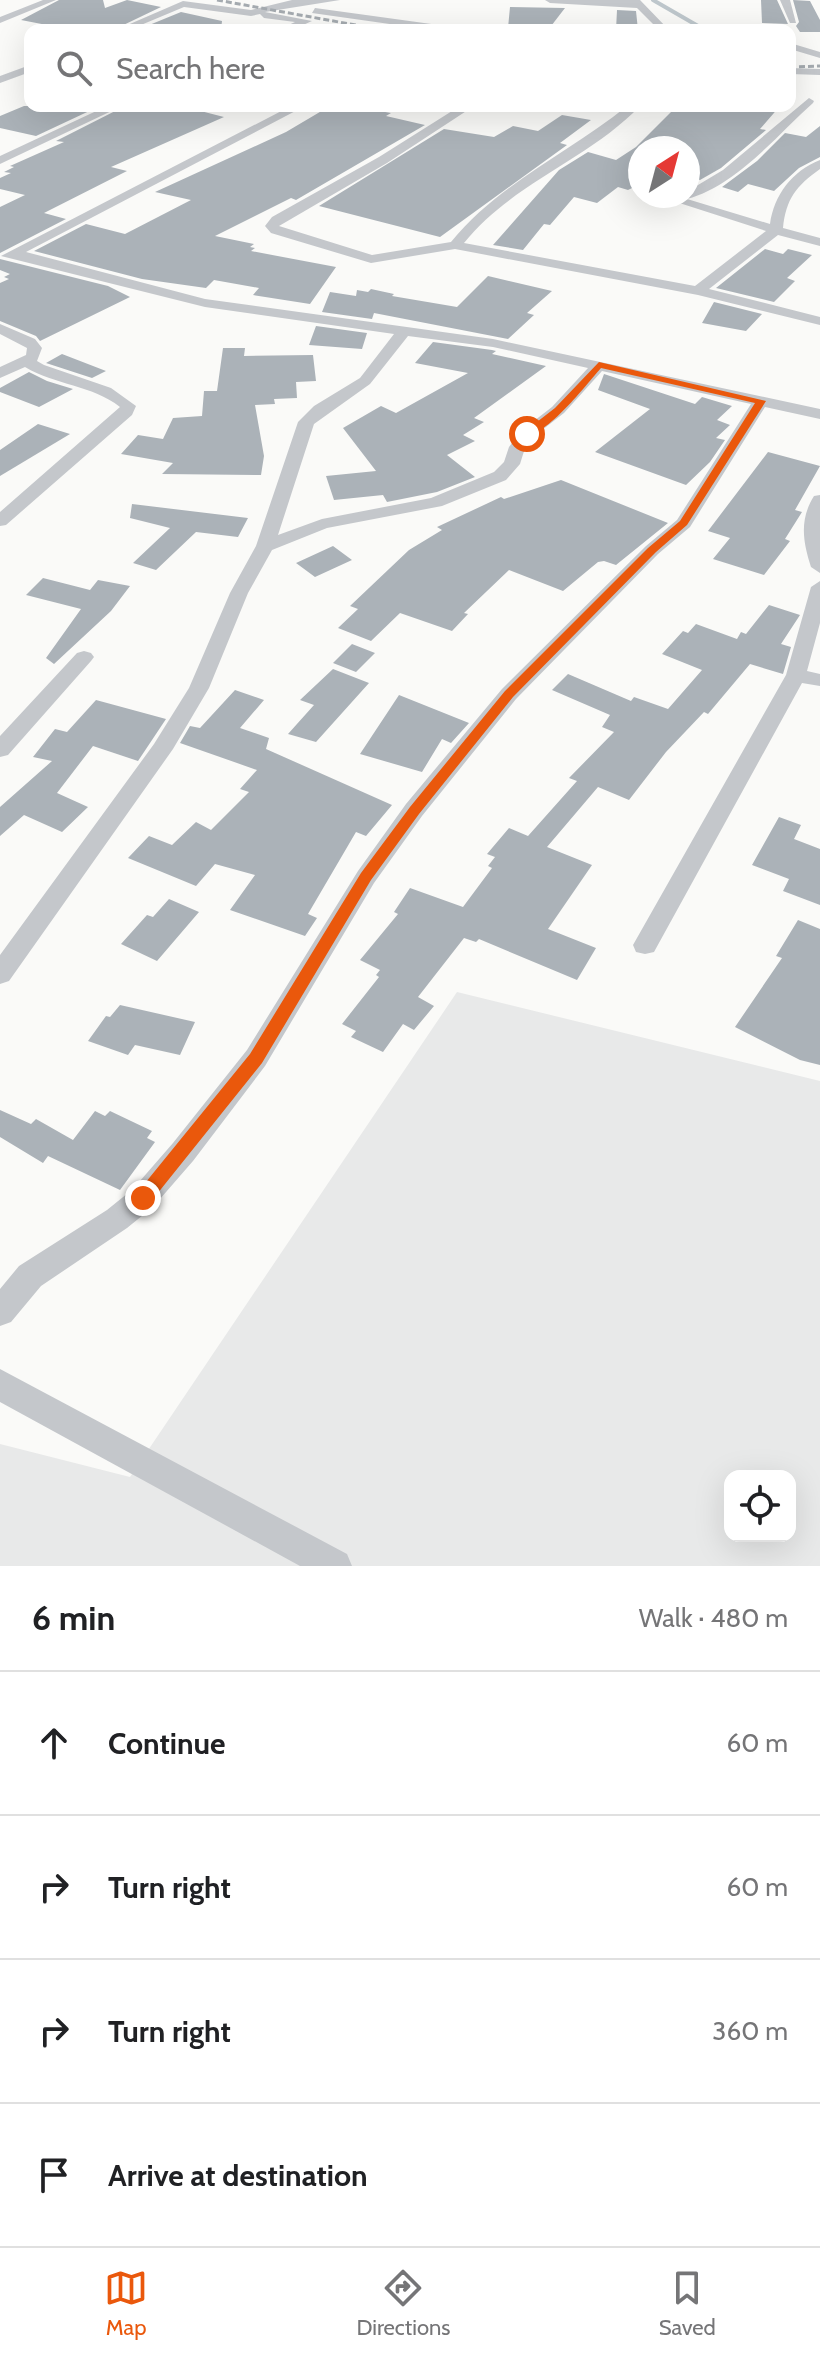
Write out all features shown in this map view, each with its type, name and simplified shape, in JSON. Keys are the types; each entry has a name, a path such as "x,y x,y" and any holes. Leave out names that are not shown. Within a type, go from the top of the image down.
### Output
{"street":[{"path":"0,20 51,0"},
{"path":"158,0 320,24"},
{"path":"238,0 408,24"},
{"path":"251,13 274,6 335,0"},
{"path":"550,0 637,2 658,24"},
{"path":"785,0 793,21"},
{"path":"135,24 183,4"},
{"path":"299,24 307,21"},
{"path":"796,48 820,55"},
{"path":"0,80 24,70"},
{"path":"796,71 820,72"},
{"path":"809,103 758,149 690,196 673,199 820,242"},
{"path":"0,160 103,112"},
{"path":"6,256 287,112"},
{"path":"459,112 383,160 277,220 272,226 276,230 371,259 455,245 698,291 820,321"},
{"path":"455,245 471,225 514,191 588,142 626,112"},
{"path":"698,291 776,230 778,208 784,191 820,164"},
{"path":"6,256 205,303 493,343 820,414"},
{"path":"0,328 30,342 35,348 33,357 0,373"},
{"path":"0,974 162,749 199,688 239,593 265,546 306,422 317,409 364,382 391,351 404,330"},
{"path":"0,521 126,412 128,406 100,390 52,375 27,361"},
{"path":"265,546 322,524 436,502 500,476 512,464 517,447 527,434 558,410 599,365"},
{"path":"0,1312 30,1276 117,1219 143,1198 183,1152 256,1058 366,877 414,810 519,683 652,550 684,523 761,401"},
{"path":"818,557 811,540 810,517 820,500"},
{"path":"645,945 796,675 820,587"},
{"path":"0,750 84,657"},
{"path":"796,675 820,680"},
{"path":"0,1385 335,1566"}],"shaded area":[{"path":"457,992 820,1081 820,1566 0,1566 0,1444 130,1477"}],"building":[{"path":"59,0 103,0 105,8 127,0 161,7 126,24 42,24 21,20"},
{"path":"761,0 777,0 788,24 762,23"},
{"path":"793,0 810,1 820,20 820,32 800,32 796,26 799,22"},
{"path":"510,7 565,8 553,24 508,24"},
{"path":"617,10 636,11 637,24 616,24"},
{"path":"181,12 222,21 222,24 152,24"},
{"path":"24,106 24,112 87,112 36,136 0,128 0,116"},
{"path":"113,112 204,112 224,117 111,167 127,171 44,213 66,219 0,253 0,207 25,195 0,189 0,178 11,173 4,172 14,167 10,166 64,142 56,141"},
{"path":"320,112 385,112 391,113 386,116 425,125 296,200 291,198 215,236 254,244 250,247 255,248 251,251 336,267 310,304 253,295 259,288 214,280 206,288 142,279 34,251 86,224 125,234 191,200 155,192 286,132"},
{"path":"671,112 775,112 760,129 766,130 721,168 700,180 700,136 647,136"},
{"path":"562,115 591,120 560,143 567,145 440,237 319,206 444,129 494,137 513,126 538,131"},
{"path":"820,126 820,157 799,168 774,191 748,184 738,192 722,187 757,161 785,133 806,137"},
{"path":"588,152 616,160 628,152 628,190 618,187 597,203 574,197 550,225 544,224 523,250 493,245 559,170"},
{"path":"765,249 783,254 788,249 812,255 787,278 795,281 774,302 716,288"},
{"path":"0,259 108,286 130,297 40,341 36,336 0,321 0,283 9,279 4,277 10,274 0,270"},
{"path":"488,276 552,291 527,313 534,315 508,339 374,313 372,319 322,312 330,292 356,296 357,290 368,292 371,289 394,294 392,296 457,307"},
{"path":"714,302 762,314 746,331 702,323"},
{"path":"316,326 367,333 362,349 309,345"},
{"path":"433,342 492,350 496,351 492,354 546,366 474,418 484,422 463,435 475,441 447,455 475,477 437,492 387,502 383,495 334,500 326,476 376,471 343,428 381,406 396,413 468,373 415,363"},
{"path":"223,348 245,348 244,356 313,355 316,381 296,382 297,398 274,399 275,404 255,405 264,456 261,475 162,474 173,463 121,454 138,435 163,439 173,418 202,416 204,391 217,391"},
{"path":"62,354 106,371 92,378 46,363"},
{"path":"29,372 73,389 39,407 0,392 0,388"},
{"path":"604,374 695,404 702,397 732,406 717,420 730,425 716,438 725,440 710,462 686,485 595,452 650,409 598,390"},
{"path":"38,424 70,434 0,476 0,450"},
{"path":"768,452 820,466 795,510 802,512 785,539 790,541 764,575 713,559 730,538 708,531"},
{"path":"561,480 668,523 616,565 598,562 563,591 509,570 464,613 468,614 452,631 400,613 371,641 338,628 358,609 350,606 409,550 442,530 437,527 501,497 504,499"},
{"path":"132,504 248,518 238,537 196,532 156,570 133,563 170,528 130,518"},
{"path":"333,546 352,560 315,577 296,563"},
{"path":"43,578 90,590 98,580 130,586 111,611 54,664 46,658 81,609 26,595"},
{"path":"769,605 800,615 781,644 791,647 783,674 750,664 708,714 704,712 666,752 629,800 598,787 547,847 592,865 548,929 596,948 577,980 479,939 476,942 464,938 418,997 434,1006 414,1030 403,1024 383,1052 351,1037 356,1031 342,1024 379,977 376,975 380,970 360,960 398,914 394,912 410,888 463,907 492,868 488,866 495,857 487,854 509,828 528,836 577,781 569,778 614,732 602,727 610,715 552,690 568,674 631,701 634,697 668,709 702,670 662,654 683,631 688,633 696,624 737,639 741,632 746,634"},
{"path":"352,644 375,653 356,672 333,663"},
{"path":"333,669 369,683 316,742 288,734 314,705 300,700"},
{"path":"235,690 264,700 240,728 269,738 266,749 392,805 366,836 356,832 308,914 317,918 305,936 230,910 255,875 215,864 196,886 128,858 149,836 172,845 196,822 211,830 249,792 240,789 257,770 180,743 190,726 200,728"},
{"path":"399,695 469,723 451,743 442,739 422,772 360,754"},
{"path":"96,700 166,719 138,761 93,746 57,793 88,807 62,832 24,815 0,836 0,807 52,761 33,757 55,729 67,732"},
{"path":"779,817 801,825 794,839 820,849 820,905 783,891 789,879 752,865"},
{"path":"169,899 199,912 157,961 121,944 147,915 153,917"},
{"path":"798,920 820,929 820,1065 800,1060 735,1027 782,958 776,956"},
{"path":"120,1005 195,1022 180,1055 135,1045 128,1055 88,1041 106,1016 110,1017"},
{"path":"0,1110 31,1124 36,1119 73,1140 95,1111 105,1116 110,1111 152,1131 147,1138 155,1142 120,1190 48,1156 43,1163 0,1137"}],"waterway":[{"path":"653,0 695,24"}],"railway":[{"path":"217,0 350,24"},
{"path":"796,67 820,66"}],"route":[{"path":"143,1198 256,1058 366,877 414,810 509,694 551,649 652,550 684,523 761,401 599,365 558,410 527,434"}]}
